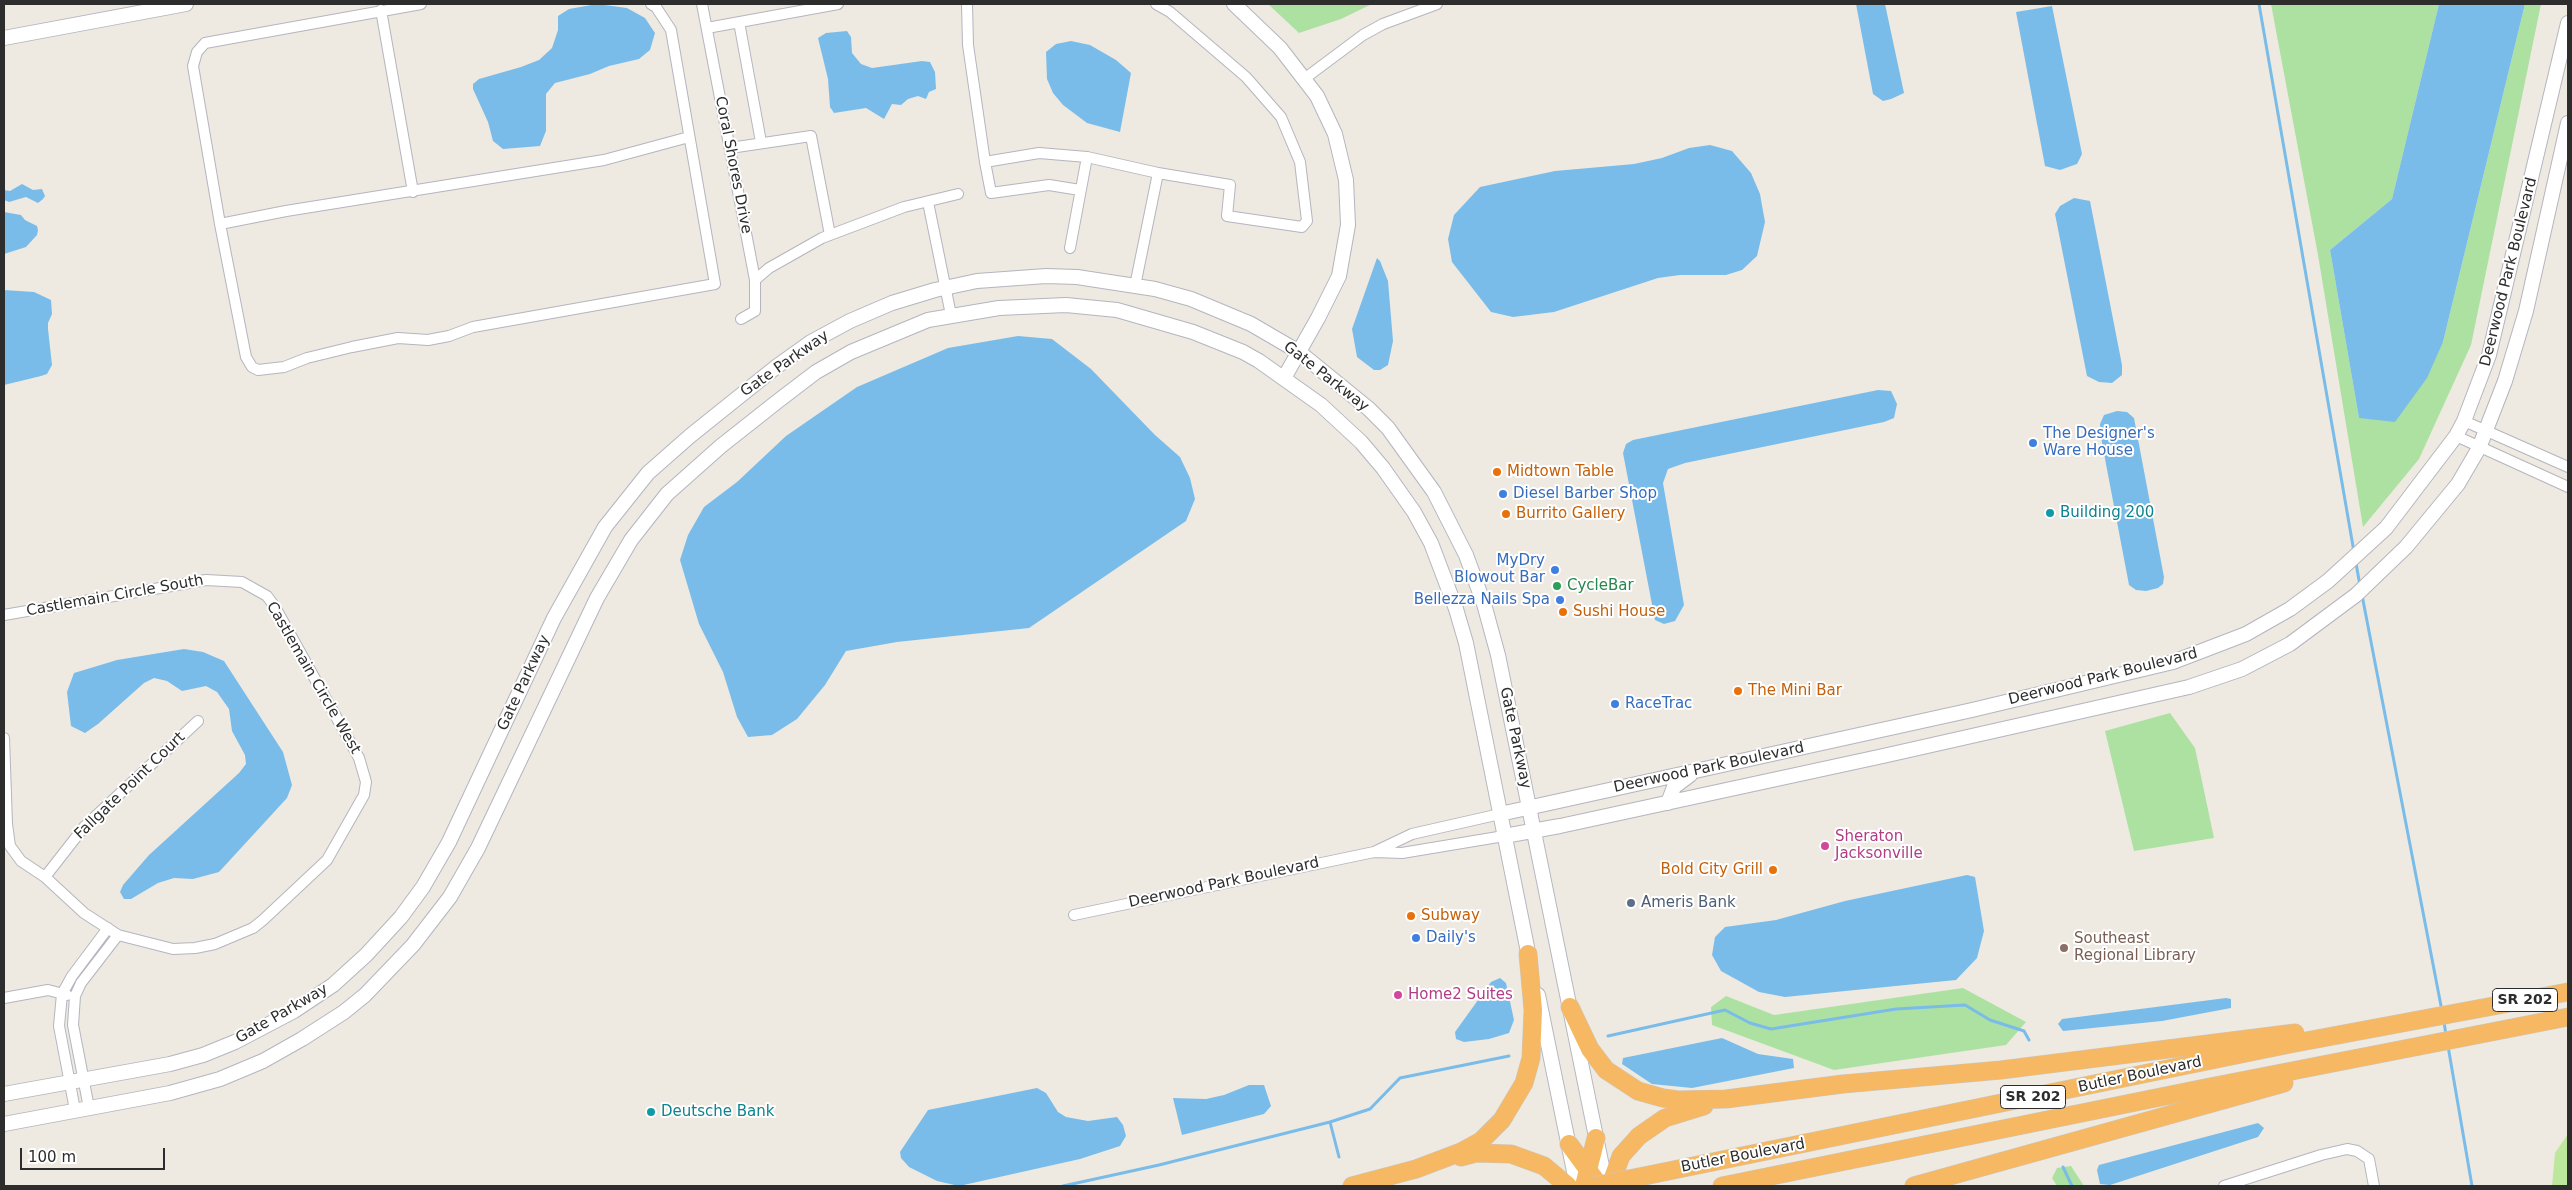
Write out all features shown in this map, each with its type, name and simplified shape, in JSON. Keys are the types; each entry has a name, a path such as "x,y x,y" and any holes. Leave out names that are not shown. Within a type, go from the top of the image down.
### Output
{"highway":[{"path":"1416,1169 1460,1152 1481,1141 1502,1120 1519,1094 1530,1058 1532,1041 1528,954"},
{"name":"Butler Boulevard","path":"1589,1181 1649,1175 2417,1019 2568,992"},
{"path":"1570,1007 1598,1060 1606,1070 1627,1085 1663,1098 1726,1099 1843,1084 2001,1070 2178,1046 2417,1019"},
{"name":"Butler Boulevard","path":"1722,1186 2483,1032 2568,1017"},
{"path":"1914,1186 2423,1044"},
{"path":"1610,1186 1621,1156 1647,1130 1674,1114 1726,1099"},
{"path":"1589,1181 1596,1138"},
{"path":"1569,1144 1589,1181 1600,1186"},
{"path":"1352,1186 1476,1153 1511,1154 1544,1166 1568,1186"}],"main road":[{"path":"4,38 186,4"},
{"path":"1234,4 1280,48 1317,96 1335,134 1346,180 1348,226 1339,276 1284,378"},
{"name":"Deerwood Park Boulevard","path":"1500,814 1981,708 2173,662 2246,634 2290,609 2328,581 2386,528 2456,436 2464,421 2489,355 2568,23"},
{"name":"Deerwood Park Boulevard","path":"1504,836 1668,803 2189,687 2258,662 2290,644 2356,595 2420,532 2458,484 2479,448 2505,381 2526,311 2568,123"},
{"name":"Gate Parkway","path":"4,1094 170,1064 203,1055 235,1042 310,1001 333,986 366,955 401,917 423,887 449,842 554,618 605,527 648,473 745,391 811,342 850,321 892,304 977,281 1046,276 1077,277 1155,289 1221,310 1299,352 1388,428 1434,492 1451,522 1484,604 1530,808 1606,1186"},
{"name":"Gate Parkway","path":"4,1124 170,1093 220,1079 263,1061 344,1012 372,988 413,945 450,897 478,848 597,598 644,520 667,494 721,446 816,372 851,352 928,320 999,308 1066,305 1117,310 1193,332 1243,352 1284,378 1321,404 1361,442 1395,484 1431,543 1445,576 1461,626 1577,1186"},
{"path":"1668,803 1674,787 1695,772"}],"street":[{"path":"421,4 205,43 198,52 193,66 220,224 246,357 252,367 258,370 284,367 307,358 398,338 428,340 449,336 473,328 715,284 671,30 656,6 652,4"},
{"name":"Coral Shores Drive","path":"702,4 755,280 755,311 741,319"},
{"path":"707,28 838,4"},
{"path":"967,4 968,45 990,193 1049,185 1080,190"},
{"path":"985,162 1039,153 1087,157 1158,174 1230,185 1227,216 1302,227 1307,221 1300,162 1281,117 1246,77 1170,12 1156,4"},
{"path":"1304,79 1363,35 1383,24 1437,4"},
{"path":"381,10 413,192"},
{"path":"739,22 760,142"},
{"path":"730,148 760,142 811,136 830,235"},
{"path":"220,224 286,211 604,160 689,137"},
{"path":"1070,248 1087,157"},
{"path":"1135,286 1158,174"},
{"path":"755,280 769,268 830,235 904,207 958,194"},
{"path":"928,202 951,315"},
{"path":"2464,421 2568,467"},
{"path":"2456,436 2568,487"},
{"name":"Castlemain Circle South","path":"4,615 206,580 242,582 255,589"},
{"name":"Castlemain Circle West","path":"118,935 154,946 173,949 195,948 215,944 253,928 327,860 364,795 366,782 364,771 275,607 267,596 255,589"},
{"name":"Fallgate Point Court","path":"45,877 84,827 198,721"},
{"path":"4,738 4,786 10,846 21,861 45,877 84,912 118,935 82,982 75,996 73,1025 84,1080 82,1109"},
{"name":"Deerwood Park Boulevard","path":"1074,914 1374,852 1412,834 1500,814"},
{"name":"Deerwood Park Boulevard","path":"1374,852 1402,853 1504,836"},
{"path":"82,1109 70,1082 59,1026 62,994 72,976 108,928"},
{"path":"4,998 48,990 75,996"},
{"path":"59,1026 73,1025"},
{"path":"2224,1186 2321,1154 2347,1149 2357,1151 2369,1159 2374,1186"}],"green space":[{"path":"1268,4 1372,4 1341,19 1299,33"},
{"path":"2271,4 2439,4 2392,199 2330,250 2359,418 2443,342 2525,4 2541,4 2471,345 2419,459 2363,527 2318,255"},
{"path":"2170,713 2195,748 2214,838 2134,851 2105,731"},
{"path":"1963,988 2026,1022 2006,1045 1834,1070 1712,1025 1711,1007 1726,996 1774,1015"},
{"path":"2568,1134 2568,1186 2552,1186 2555,1153"},
{"path":"2071,1166 2084,1186 2057,1186 2052,1178 2057,1168"}],"water":[{"path":"597,4 627,8 645,18 655,33 650,50 639,59 609,66 590,74 555,83 546,94 546,131 540,146 503,149 493,141 488,122 473,89 473,84 479,79 539,60 552,48 558,30 558,16 569,9"},
{"path":"1856,4 1885,4 1904,93 1891,99 1883,101 1873,94"},
{"path":"2439,4 2525,4 2443,342 2427,378 2395,422 2359,418 2330,250 2392,199"},
{"path":"2052,6 2082,154 2077,164 2060,170 2045,166 2016,12"},
{"path":"847,31 851,37 852,53 861,64 872,68 922,61 930,62 935,72 936,89 929,92 926,99 918,96 908,99 901,105 892,104 884,119 866,108 834,113 830,107 828,79 818,38 826,33"},
{"path":"1071,41 1090,45 1116,60 1131,73 1120,132 1087,123 1063,105 1053,93 1047,79 1046,52 1056,44"},
{"path":"1710,145 1732,151 1751,173 1760,194 1765,222 1757,256 1742,270 1726,275 1680,275 1658,278 1554,312 1513,317 1491,312 1452,262 1448,239 1454,215 1480,187 1555,171 1634,164 1662,158 1689,148"},
{"path":"22,184 33,190 42,189 45,196 38,203 26,197 9,202 4,200 4,190 10,191"},
{"path":"2074,198 2090,201 2122,365 2122,375 2112,383 2099,382 2087,376 2055,214 2060,206"},
{"path":"4,212 21,215 25,220 37,226 38,230 37,235 26,247 4,254"},
{"path":"1377,258 1388,281 1393,341 1388,365 1380,370 1374,370 1357,357 1352,329"},
{"path":"4,290 34,292 51,300 52,314 48,323 48,329 52,365 47,374 4,385"},
{"path":"1018,336 1052,339 1091,369 1155,435 1180,457 1190,478 1195,499 1186,521 1029,628 897,642 846,651 825,685 797,719 772,735 748,737 737,717 723,672 699,624 680,560 688,535 704,507 737,482 786,436 857,387 948,348"},
{"path":"1878,390 1891,391 1897,404 1894,418 1884,422 1685,463 1668,469 1663,483 1684,605 1675,621 1664,624 1655,620 1623,453 1626,444 1633,440"},
{"path":"2117,411 2127,412 2134,418 2164,577 2163,584 2158,588 2146,591 2136,590 2129,585 2102,443 2100,424 2104,415"},
{"path":"184,649 203,652 224,661 283,752 292,785 287,798 219,872 193,879 174,878 158,883 131,899 124,899 120,892 123,885 149,855 239,773 246,764 245,755 232,731 229,709 217,692 206,686 182,691 167,681 154,678 144,683 98,724 85,733 71,726 67,692 74,673 117,660"},
{"path":"1967,875 1975,877 1984,931 1977,958 1956,980 1785,997 1759,992 1721,971 1712,955 1715,937 1725,927 1776,920 1845,901"},
{"path":"1500,978 1506,983 1514,1020 1509,1033 1489,1039 1464,1042 1456,1039 1455,1032 1491,982"},
{"path":"2226,998 2231,999 2231,1008 2162,1021 2063,1031 2058,1024 2062,1019"},
{"path":"1722,1038 1758,1054 1793,1059 1794,1068 1692,1088 1652,1084 1622,1064 1623,1058"},
{"path":"1249,1085 1264,1085 1271,1106 1264,1114 1182,1135 1173,1098 1206,1099 1224,1095"},
{"path":"1037,1088 1046,1093 1058,1112 1066,1117 1088,1121 1117,1117 1123,1125 1126,1136 1120,1146 1080,1159 959,1186 937,1181 909,1167 901,1158 900,1152 928,1110"},
{"path":"2258,1123 2264,1128 2258,1137 2110,1185 2100,1184 2097,1170 2099,1165"}],"waterway":[{"path":"2259,4 2354,552"},
{"path":"2356,563 2360,586"},
{"path":"2362,595 2442,1011"},
{"path":"1608,1036 1725,1010 1750,1023 1771,1029 1896,1009 1965,1005 1990,1020 2024,1031 2029,1040"},
{"path":"2444,1022 2446,1035"},
{"path":"2448,1046 2472,1186"},
{"path":"1063,1186 1159,1165 1330,1122 1370,1109 1400,1078 1509,1056"},
{"path":"1330,1122 1339,1157"},
{"path":"2063,1167 2072,1186"}],"place":[{"name":"The Designer's Ware House","path":"2033,443"},
{"name":"Midtown Table","path":"1497,472"},
{"name":"Diesel Barber Shop","path":"1503,494"},
{"name":"Building 200","path":"2050,513"},
{"name":"Burrito Gallery","path":"1506,514"},
{"name":"MyDry Blowout Bar","path":"1555,570"},
{"name":"CycleBar","path":"1557,586"},
{"name":"Bellezza Nails Spa","path":"1560,600"},
{"name":"Sushi House","path":"1563,612"},
{"name":"The Mini Bar","path":"1738,691"},
{"name":"RaceTrac","path":"1615,704"},
{"name":"Sheraton Jacksonville","path":"1825,846"},
{"name":"Bold City Grill","path":"1773,870"},
{"name":"Ameris Bank","path":"1631,903"},
{"name":"Subway","path":"1411,916"},
{"name":"Daily's","path":"1416,938"},
{"name":"Southeast Regional Library","path":"2064,948"},
{"name":"Home2 Suites","path":"1398,995"},
{"name":"Deutsche Bank","path":"651,1112"}]}
